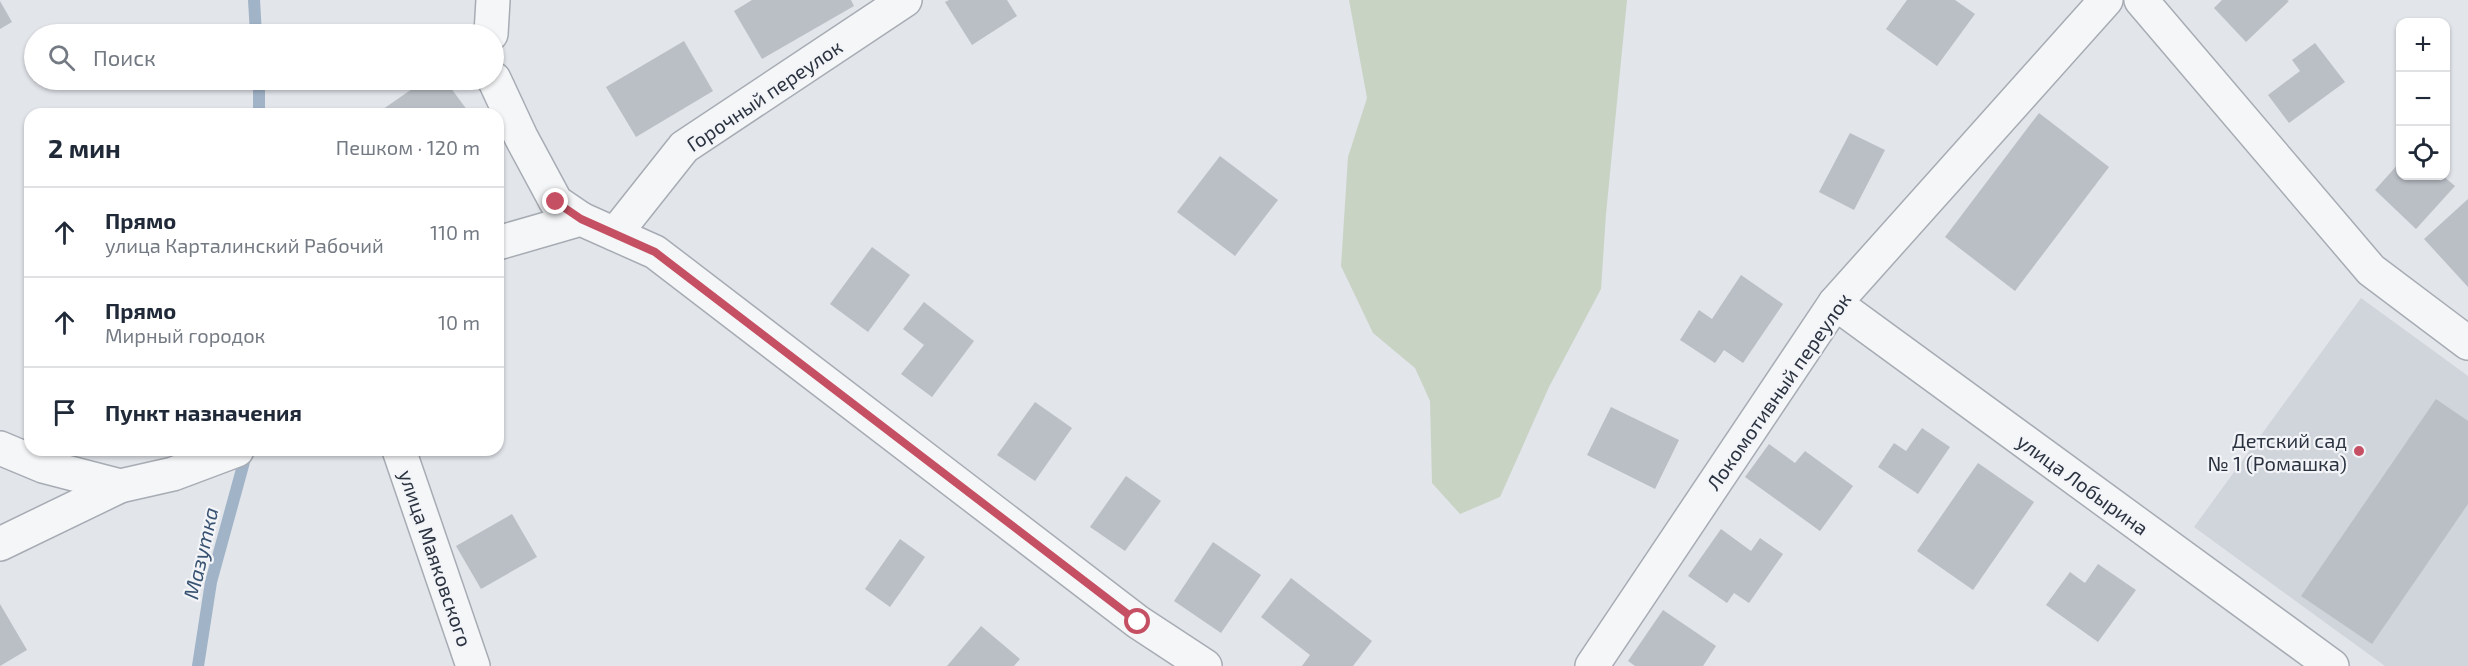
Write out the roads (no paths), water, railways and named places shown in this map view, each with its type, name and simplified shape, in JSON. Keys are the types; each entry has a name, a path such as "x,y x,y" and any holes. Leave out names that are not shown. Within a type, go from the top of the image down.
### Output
{"street":[{"path":"492,24 493,0"},
{"name":"Горочный переулок","path":"615,234 684,147 905,0"},
{"name":"Локомотивный переулок","path":"1592,666 1835,303 2106,0"},
{"path":"2141,0 2371,270 2468,343"},
{"path":"499,90 556,202 581,219 655,252 1138,622 1205,666"},
{"path":"504,240 581,219"},
{"name":"улица Лобырина","path":"1835,303 2332,666"},
{"path":"0,448 43,466 120,486"},
{"path":"0,544 120,486 173,474 221,456"},
{"name":"улица Маяковского","path":"401,456 473,666"}],"waterway":[{"name":"Мазутка","path":"254,0 255,24"},
{"name":"Мазутка","path":"259,90 259,108"},
{"name":"Мазутка","path":"198,666 211,582 246,456"}],"place":[{"name":"Детский сад № 1 (Ромашка)","path":"2359,451"}]}
